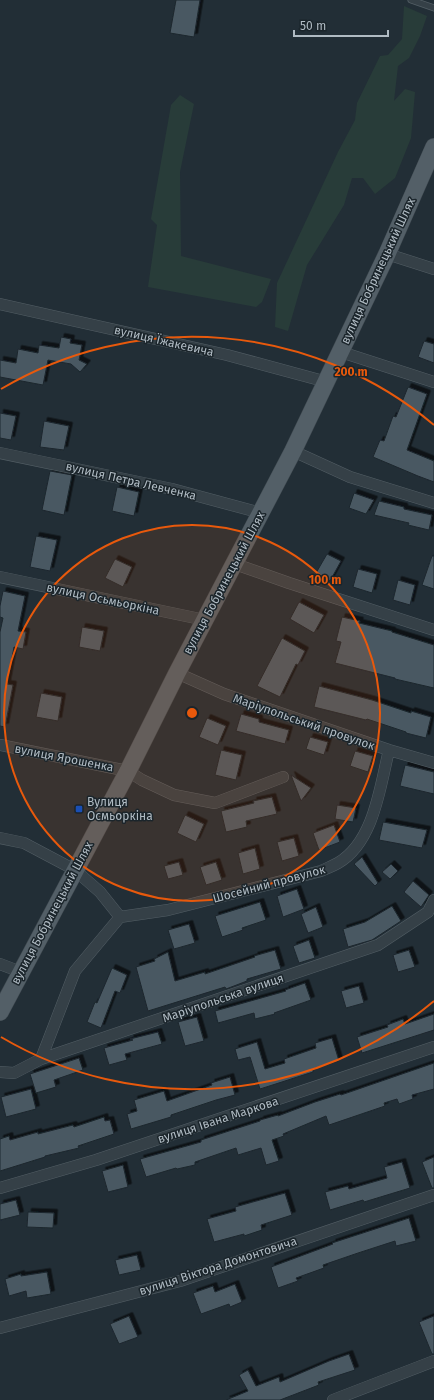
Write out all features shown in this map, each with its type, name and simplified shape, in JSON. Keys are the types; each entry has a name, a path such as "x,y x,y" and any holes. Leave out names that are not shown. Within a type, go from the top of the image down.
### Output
{"main road":[{"name":"вулиця Бобринецький Шлях","path":"0,1012 128,771 177,673 293,451 387,254 434,149"}],"street":[{"path":"387,254 434,269"},
{"name":"вулиця Їжакевича","path":"0,304 227,355 326,382"},
{"path":"341,352 434,382"},
{"path":"293,451 350,477 434,504"},
{"name":"вулиця Петра Левченка","path":"0,453 172,489 261,513"},
{"path":"235,564 434,630"},
{"name":"вулиця Осьмьоркіна","path":"0,577 205,620"},
{"name":"Маріупольський провулок","path":"177,673 224,694 389,750 434,763"},
{"name":"вулиця Ярошенка","path":"0,744 128,771 142,780 174,795 215,803 283,777"},
{"name":"Шосейний провулок","path":"120,916 168,910 321,871 338,863 349,854 367,831 373,815 389,750"},
{"path":"0,838 24,843 75,870 100,892 120,916 75,971 41,1059"},
{"name":"Маріупольська вулиця","path":"0,1072 14,1073 41,1059 378,945 428,912 434,900"},
{"path":"0,964 21,972"},
{"name":"вулиця Івана Маркова","path":"0,1188 96,1160 434,1047"},
{"name":"вулиця Віктора Домонтовича","path":"0,1328 180,1281 434,1195"},
{"path":"333,1400 434,1361"}],"lane":[{"path":"411,0 434,8"}],"green space":[{"path":"404,6 427,16 420,36 409,58 398,66 394,101 405,89 415,92 411,138 395,178 375,194 363,178 352,178 344,205 307,265 288,331 275,327 277,283 338,152 355,120 357,103 380,56 388,55 402,39"},
{"path":"180,95 194,104 180,172 181,256 271,279 262,302 256,307 148,287 157,225 151,219 171,105"}],"building":[{"path":"176,0 200,0 194,37 170,33"},
{"path":"61,337 71,339 70,343 82,345 79,360 87,364 80,372 71,364 48,360 43,385 0,377 0,360 16,363 18,349 38,353 39,345 59,348"},
{"path":"424,341 434,344 434,363 418,357"},
{"path":"408,387 427,394 407,450 434,461 434,482 373,457 380,440 384,441 393,416 396,417"},
{"path":"0,413 16,416 11,440 0,438"},
{"path":"44,421 69,426 64,450 40,447"},
{"path":"50,471 72,475 64,515 42,510"},
{"path":"117,487 139,492 134,516 112,511"},
{"path":"354,493 374,500 366,514 349,508"},
{"path":"379,501 404,507 404,509 432,515 429,530 408,525 409,523 374,515"},
{"path":"36,536 57,540 50,571 30,567"},
{"path":"327,554 341,561 330,581 316,573"},
{"path":"432,556 434,556 434,589 422,585"},
{"path":"115,559 132,567 123,587 105,578"},
{"path":"358,569 377,574 372,593 353,587"},
{"path":"398,580 415,585 410,605 393,600"},
{"path":"3,591 25,596 18,631 26,632 23,649 14,647 7,684 13,685 5,727 0,726 0,632 3,618 0,617 0,606"},
{"path":"299,602 324,615 314,633 290,619"},
{"path":"342,617 360,621 359,623 392,631 434,645 434,688 335,663 341,642 336,641"},
{"path":"82,627 104,631 100,651 79,647"},
{"path":"282,638 305,651 298,665 296,664 280,697 257,686"},
{"path":"319,686 372,700 411,713 411,711 431,717 426,738 406,733 367,719 314,707"},
{"path":"41,693 62,697 58,721 36,717"},
{"path":"241,714 259,719 259,722 289,730 285,744 236,731"},
{"path":"207,718 226,726 218,745 199,737"},
{"path":"310,737 328,742 324,755 306,749"},
{"path":"221,750 242,755 236,780 215,775"},
{"path":"355,751 373,756 368,772 350,766"},
{"path":"405,765 434,772 434,794 400,786"},
{"path":"291,775 311,788 301,801"},
{"path":"272,797 277,814 246,821 247,827 226,832 221,811"},
{"path":"337,805 356,808 353,822 335,819"},
{"path":"185,815 204,824 196,842 177,833"},
{"path":"383,822 427,830 422,848 379,840"},
{"path":"334,825 340,842 319,850 313,833"},
{"path":"294,838 299,856 282,861 277,842"},
{"path":"255,848 260,869 243,874 238,853"},
{"path":"362,857 378,883 375,886 354,864"},
{"path":"179,862 183,875 168,879 164,866"},
{"path":"216,862 222,880 206,885 200,867"},
{"path":"391,864 398,871 390,879 382,872"},
{"path":"413,881 429,895 421,907 404,892"},
{"path":"297,889 304,909 283,917 277,896"},
{"path":"260,902 266,920 222,937 215,916"},
{"path":"392,906 401,921 372,940 348,947 343,929 365,922"},
{"path":"316,907 323,927 308,933 301,914"},
{"path":"189,924 195,943 174,949 168,930"},
{"path":"309,940 315,958 299,963 293,946"},
{"path":"275,950 281,969 247,979 247,981 226,989 225,987 148,1011 136,967 155,961 154,959 168,952 175,981 205,972 205,974"},
{"path":"409,950 415,967 398,972 393,955"},
{"path":"112,968 127,975 120,993 115,991 101,1028 87,1022"},
{"path":"305,983 311,1000 274,1013 275,1014 255,1019 254,1013 218,1023 215,1011 286,991 285,990"},
{"path":"359,986 364,1003 346,1008 341,991"},
{"path":"434,1014 434,1030 362,1053 357,1037 388,1027 387,1025 403,1019 405,1024"},
{"path":"197,1017 204,1041 185,1046 178,1022"},
{"path":"158,1032 162,1044 125,1054 127,1060 109,1065 104,1048 133,1040 130,1039"},
{"path":"332,1038 339,1061 313,1069 313,1072 260,1089 250,1057 238,1060 235,1049 257,1042 265,1069 285,1063 284,1059 316,1048 315,1043"},
{"path":"79,1058 83,1070 54,1080 56,1087 36,1093 30,1074"},
{"path":"434,1063 434,1089 412,1095 413,1099 399,1104 397,1099 384,1103 385,1106 329,1125 326,1116 283,1134 284,1136 272,1140 279,1161 266,1165 261,1148 238,1155 236,1148 195,1162 195,1165 176,1168 146,1177 140,1159 201,1142 201,1140 260,1120 278,1116 315,1102 340,1094 341,1095"},
{"path":"230,1077 235,1095 131,1129 127,1114 137,1111 134,1100 164,1091 167,1101"},
{"path":"31,1089 36,1109 6,1117 1,1097"},
{"path":"104,1117 105,1121 110,1120 114,1134 78,1146 79,1148 45,1156 0,1171 0,1139 9,1136 10,1140 38,1132 38,1134 73,1125 74,1127"},
{"path":"434,1157 434,1188 432,1188 422,1162"},
{"path":"402,1162 410,1188 364,1202 363,1200 330,1210 325,1192 348,1186 349,1189 387,1178 384,1167"},
{"path":"123,1165 128,1187 108,1192 102,1171"},
{"path":"285,1193 292,1215 261,1225 262,1230 244,1236 244,1234 214,1242 207,1219 236,1211 235,1207"},
{"path":"16,1200 20,1215 0,1220 0,1204"},
{"path":"28,1212 54,1213 53,1228 27,1227"},
{"path":"409,1218 416,1241 396,1246 395,1241 358,1253 323,1265 324,1268 296,1278 298,1281 278,1288 271,1267 333,1244 332,1243"},
{"path":"137,1255 141,1270 119,1275 115,1260"},
{"path":"47,1272 51,1294 27,1298 26,1291 9,1296 5,1279 21,1274 21,1276"},
{"path":"235,1284 242,1302 230,1307 229,1304 201,1314 193,1293 213,1286 215,1292"},
{"path":"129,1316 138,1337 119,1344 110,1324"},
{"path":"434,1316 434,1354 432,1354 419,1322"},
{"path":"349,1354 355,1370 318,1382 319,1385 280,1400 226,1400 248,1391 239,1375 248,1370 256,1386 279,1377 280,1382"}],"place":[{"name":"Вулиця Осмьоркіна","path":"79,809"}]}
